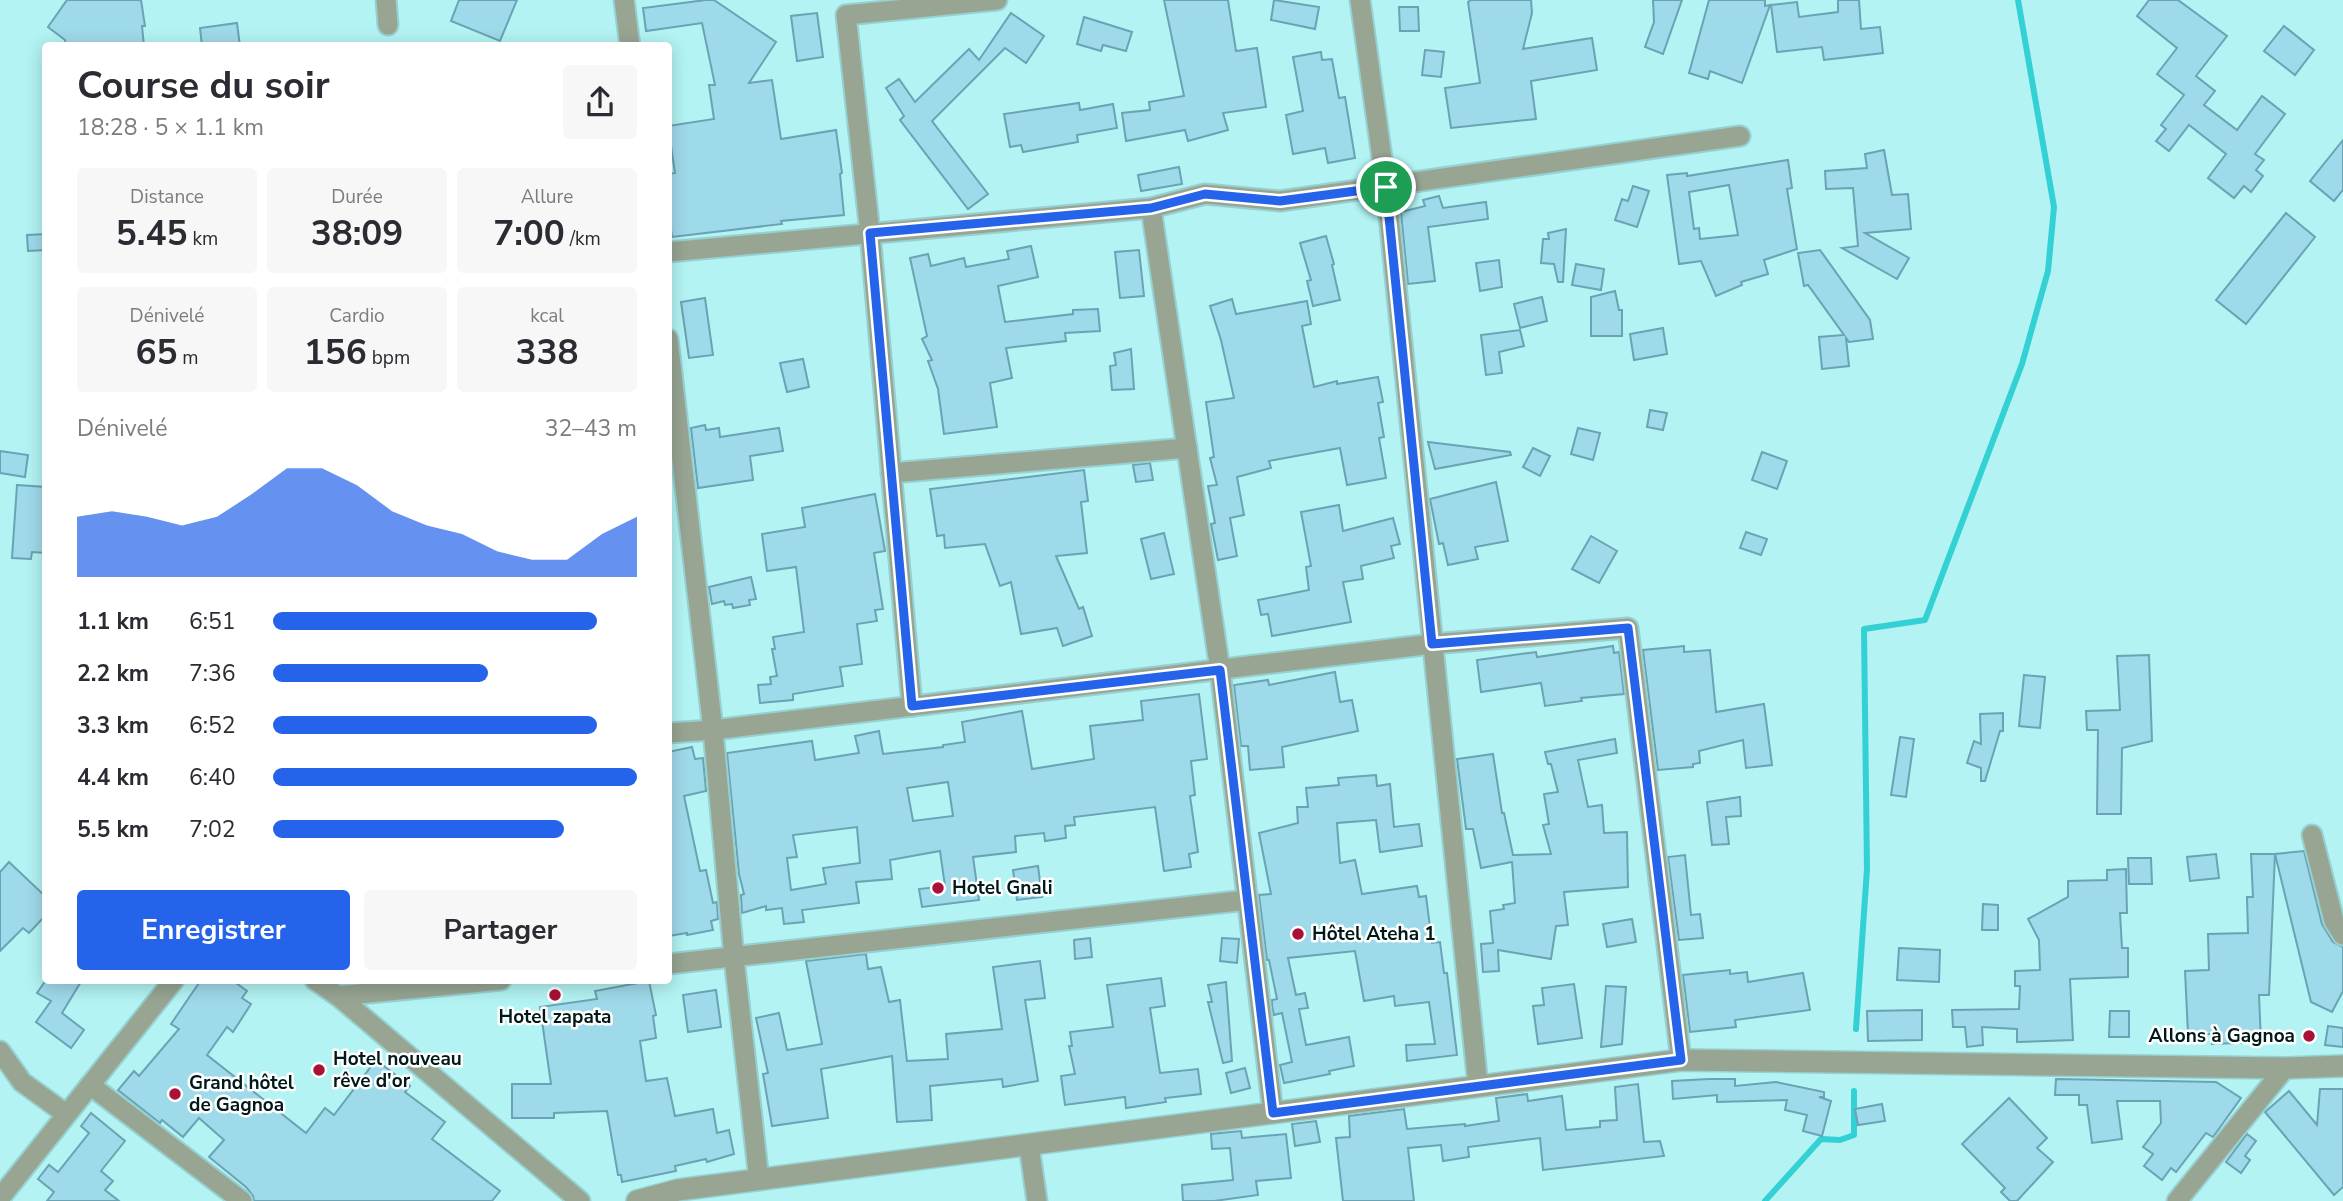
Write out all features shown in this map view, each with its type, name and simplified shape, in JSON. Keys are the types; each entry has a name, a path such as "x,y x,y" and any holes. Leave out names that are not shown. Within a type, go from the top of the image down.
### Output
{"street":[{"path":"386,0 388,25"},
{"path":"624,0 629,42"},
{"path":"912,706 870,233 846,15 998,0"},
{"path":"1360,0 1386,187 1478,1087"},
{"path":"672,252 1151,208 1205,194 1280,201 1740,136"},
{"path":"1151,208 1220,670 1273,1113"},
{"path":"672,374 713,730 734,958 759,1180"},
{"path":"891,473 1187,448"},
{"path":"672,733 1432,644 1628,628 1681,1060"},
{"path":"2312,835 2334,921 2343,935"},
{"path":"672,964 1247,900"},
{"path":"0,1198 171,984"},
{"path":"320,984 338,996 580,1201"},
{"path":"338,996 460,984"},
{"path":"0,1051 22,1082 66,1114"},
{"path":"637,1201 678,1190 1681,1060 2285,1068 2343,1066"},
{"path":"2178,1201 2285,1068"},
{"path":"90,1085 242,1201"},
{"path":"1029,1146 1037,1201"}],"building":[{"path":"67,0 141,0 145,26 142,26 144,42 65,42 48,27"},
{"path":"459,0 517,0 500,41 451,21"},
{"path":"714,0 776,42 749,83 772,80 781,139 836,130 844,215 672,237 672,173 675,173 672,125 714,119 709,85 715,85 702,23 646,31 643,8"},
{"path":"1164,0 1228,0 1236,51 1257,48 1266,107 1223,113 1228,130 1188,141 1185,130 1126,141 1122,113 1150,110 1149,102 1184,96"},
{"path":"1274,0 1319,7 1315,29 1271,20"},
{"path":"1531,0 1532,13 1523,49 1592,38 1597,70 1531,81 1536,119 1451,128 1445,88 1480,83 1468,2"},
{"path":"1653,0 1682,0 1663,54 1645,47 1654,22"},
{"path":"1709,0 1765,0 1765,6 1770,5 1742,83 1710,71 1708,79 1689,73"},
{"path":"1838,0 1859,0 1861,29 1880,27 1883,53 1824,60 1822,47 1777,52 1771,5 1797,2 1799,17 1838,12"},
{"path":"2149,0 2178,0 2227,36 2196,76 2215,91 2204,105 2237,130 2262,96 2285,114 2255,154 2264,160 2256,170 2263,176 2251,192 2244,186 2234,198 2208,178 2226,154 2189,125 2169,151 2156,141 2166,129 2161,125 2184,95 2157,74 2177,48 2137,16"},
{"path":"1399,7 1418,7 1419,31 1400,31"},
{"path":"817,13 823,57 797,61 791,16"},
{"path":"1011,13 1044,36 1026,63 1005,48 932,121 988,194 968,209 900,120 904,116 886,88 899,79 915,102 969,49 979,60"},
{"path":"1084,17 1132,32 1126,51 1103,45 1101,51 1077,44"},
{"path":"237,23 239,42 202,42 200,28"},
{"path":"2284,26 2314,50 2295,75 2264,51"},
{"path":"1425,50 1444,52 1441,77 1422,75"},
{"path":"1321,52 1322,60 1332,59 1339,98 1345,97 1355,158 1328,163 1325,148 1293,154 1286,115 1303,111 1293,57"},
{"path":"1079,103 1080,110 1113,104 1117,128 1077,135 1078,142 1023,152 1021,145 1010,147 1004,114"},
{"path":"2343,140 2343,190 2334,201 2310,181"},
{"path":"1884,150 1892,195 1908,194 1911,229 1865,233 1909,258 1897,279 1842,248 1858,246 1853,188 1826,189 1825,171 1867,168 1865,154"},
{"path":"1788,160 1792,188 1787,189 1797,249 1764,260 1768,274 1741,282 1742,285 1716,296 1701,261 1679,264 1667,175 1687,173 1687,176","holes":["1729,185 1738,235 1700,239 1699,228 1694,229 1689,192"]},
{"path":"1179,167 1182,184 1141,191 1138,175"},
{"path":"1633,186 1649,191 1637,227 1615,220 1622,199 1628,201"},
{"path":"1439,196 1443,208 1486,202 1488,219 1428,227 1435,281 1408,284 1401,212 1425,206 1423,200"},
{"path":"2286,213 2315,237 2246,324 2216,300"},
{"path":"1566,229 1563,282 1558,282 1554,264 1541,263 1543,239 1549,239 1548,233"},
{"path":"42,234 42,250 28,251 27,235"},
{"path":"1326,236 1340,300 1313,306 1307,281 1311,280 1300,243"},
{"path":"1031,246 1038,277 998,286 1005,322 1073,314 1073,310 1098,309 1100,331 1065,333 1066,341 1006,348 1012,378 990,383 997,427 944,434 938,389 928,361 932,360 922,339 927,336 910,258 928,254 931,266 964,258 966,267 1009,259 1007,251"},
{"path":"1139,250 1144,296 1120,298 1115,252"},
{"path":"1820,250 1870,320 1873,339 1849,342 1846,338 1849,366 1822,369 1819,337 1844,335 1808,285 1804,286 1798,253"},
{"path":"1499,260 1502,287 1480,291 1476,263"},
{"path":"1576,264 1604,269 1601,290 1572,285"},
{"path":"1615,291 1619,310 1622,310 1622,336 1591,336 1591,297"},
{"path":"1542,297 1547,321 1520,328 1514,304"},
{"path":"705,298 713,355 689,358 681,302"},
{"path":"1232,299 1236,314 1307,301 1311,324 1302,326 1314,387 1337,381 1337,384 1378,377 1383,402 1378,403 1384,437 1379,438 1386,478 1347,485 1340,448 1269,461 1271,468 1237,477 1244,515 1230,518 1237,556 1218,560 1211,524 1215,523 1208,486 1217,485 1210,458 1214,457 1206,402 1234,398 1210,306"},
{"path":"1663,328 1667,354 1634,360 1630,334"},
{"path":"1520,330 1524,346 1499,352 1502,373 1486,375 1481,335"},
{"path":"1131,349 1134,389 1112,390 1110,366 1116,365 1114,353"},
{"path":"803,359 809,387 787,392 780,363"},
{"path":"1650,410 1667,413 1663,430 1647,427"},
{"path":"705,425 706,430 719,428 720,437 779,428 783,451 750,456 753,480 698,488 691,428"},
{"path":"1578,428 1600,433 1593,460 1571,454"},
{"path":"1428,442 1510,452 1511,455 1435,469"},
{"path":"1533,448 1550,456 1540,476 1523,467"},
{"path":"0,451 28,455 25,477 0,473"},
{"path":"1762,452 1787,461 1777,489 1752,480"},
{"path":"1150,463 1153,480 1136,482 1133,465"},
{"path":"1084,470 1088,501 1081,502 1087,553 1056,556 1079,609 1083,607 1092,636 1063,646 1057,628 1021,634 1011,582 1000,586 985,544 945,548 944,535 937,536 930,489"},
{"path":"1496,482 1508,541 1475,547 1478,559 1448,565 1443,543 1439,544 1430,499"},
{"path":"17,485 42,487 42,553 32,552 31,559 12,558"},
{"path":"875,494 885,551 874,553 883,609 875,610 877,621 857,624 862,664 840,667 843,686 793,694 793,700 760,703 758,685 771,684 770,677 777,676 772,649 775,649 773,637 804,632 796,567 767,571 762,534 805,527 802,508"},
{"path":"1339,505 1343,531 1393,518 1400,544 1391,546 1394,558 1361,566 1363,579 1343,582 1351,622 1272,636 1268,614 1261,615 1258,600 1309,590 1306,567 1311,566 1301,512"},
{"path":"1746,532 1767,539 1761,555 1740,548"},
{"path":"1164,533 1174,574 1151,579 1141,539"},
{"path":"1591,536 1617,551 1599,583 1572,569"},
{"path":"751,577 756,599 749,600 750,605 733,608 732,604 725,605 724,601 712,604 709,587"},
{"path":"1613,646 1614,653 1619,652 1624,694 1581,698 1582,701 1545,706 1541,683 1481,692 1477,660 1536,652 1537,657"},
{"path":"1684,646 1684,652 1710,650 1716,712 1764,704 1772,765 1746,768 1743,740 1699,751 1700,763 1693,764 1693,767 1658,770 1643,650"},
{"path":"2149,655 2152,741 2122,748 2121,814 2097,814 2098,730 2087,730 2086,711 2120,710 2117,656"},
{"path":"1335,672 1340,702 1352,700 1358,731 1282,747 1284,767 1250,770 1248,746 1241,746 1234,685 1268,680 1269,685"},
{"path":"2024,675 2045,677 2040,728 2019,726"},
{"path":"1199,694 1207,759 1191,761 1195,795 1190,796 1198,852 1189,854 1191,867 1164,871 1155,807 1074,817 1075,825 1065,826 1066,838 1045,841 1044,833 1015,836 1016,852 973,857 979,900 922,907 919,889 945,886 940,851 890,860 892,879 856,882 859,903 802,910 804,922 784,924 782,908 766,910 766,906 742,913 741,895 744,894 739,874 727,753 812,741 815,760 859,753 855,736 879,731 883,754 943,747 965,742 962,722 1022,711 1032,769 1094,759 1090,726 1143,720 1141,701","holes":["948,782 953,816 913,821 907,788","857,827 860,863 823,868 826,884 791,890 787,858 797,857 793,835"]},
{"path":"2003,713 2003,731 2000,731 1985,781 1981,781 1981,768 1967,763 1974,741 1981,744 1980,714"},
{"path":"1900,737 1914,739 1906,797 1891,795"},
{"path":"1615,739 1617,753 1578,760 1588,807 1602,805 1604,833 1627,832 1628,887 1564,892 1568,925 1556,926 1551,959 1498,950 1499,971 1483,972 1481,944 1493,943 1490,911 1504,909 1503,905 1515,903 1512,862 1481,868 1473,829 1466,829 1457,759 1493,754 1502,813 1513,855 1551,854 1543,825 1549,824 1544,794 1558,792 1545,752"},
{"path":"692,747 695,759 703,758 706,791 684,796 700,871 706,870 713,903 717,902 718,919 711,921 713,930 687,935 672,935 672,751"},
{"path":"1376,775 1377,786 1390,784 1394,827 1419,824 1422,846 1380,852 1376,820 1337,823 1340,863 1355,860 1362,894 1417,886 1419,897 1426,896 1432,943 1440,942 1444,973 1447,973 1457,1055 1407,1061 1406,1045 1435,1044 1429,1002 1395,1006 1394,996 1364,1001 1355,951 1288,958 1296,995 1305,993 1308,1008 1299,1009 1306,1045 1349,1037 1354,1066 1329,1071 1330,1074 1284,1083 1280,1065 1292,1062 1282,1013 1274,1015 1272,1006 1272,1000 1277,999 1267,960 1259,895 1271,894 1259,833 1298,823 1297,807 1308,807 1306,788 1339,785 1338,778"},
{"path":"1740,797 1741,816 1726,817 1729,844 1712,845 1707,802"},
{"path":"2304,851 2322,924 2333,942 2343,947 2343,991 2332,1012 2311,1002 2275,854"},
{"path":"2216,854 2219,878 2190,881 2187,857"},
{"path":"2251,854 2275,854 2269,995 2259,995 2261,1042 2212,1044 2212,1034 2188,1034 2185,971 2209,970 2208,934 2248,933 2247,897 2253,897"},
{"path":"1685,855 1691,915 1700,914 1703,938 1679,940 1668,857"},
{"path":"2128,858 2151,858 2152,884 2129,884"},
{"path":"9,862 42,893 42,919 29,933 23,928 0,951 0,872"},
{"path":"1038,866 1042,897 1017,900 1013,870"},
{"path":"2126,869 2127,913 2120,913 2122,948 2128,948 2128,977 2070,979 2073,1040 2017,1042 2017,1029 1982,1027 1983,1045 1967,1047 1965,1027 1953,1027 1952,1010 2019,1009 2020,986 2015,986 2015,971 2040,970 2039,940 2028,919 2068,897 2068,881 2107,880 2107,870"},
{"path":"1983,904 1998,905 1998,930 1982,930"},
{"path":"1632,919 1636,942 1607,947 1603,924"},
{"path":"1090,938 1092,957 1075,959 1074,940"},
{"path":"1222,938 1239,939 1237,963 1220,961"},
{"path":"1899,948 1940,950 1939,982 1897,980"},
{"path":"866,954 868,969 881,967 889,1002 900,1000 907,1061 948,1059 946,1034 1002,1029 993,967 1040,961 1045,998 1025,1000 1038,1081 1003,1087 1002,1079 930,1086 932,1120 897,1122 892,1056 821,1069 828,1118 772,1126 763,1074 768,1073 756,1018 779,1013 787,1050 822,1044 806,961"},
{"path":"1730,970 1730,974 1747,972 1748,982 1803,973 1810,1010 1735,1020 1736,1027 1690,1032 1683,975"},
{"path":"1161,978 1165,1006 1150,1008 1160,1073 1198,1069 1201,1094 1165,1098 1166,1102 1126,1108 1125,1097 1065,1105 1061,1076 1075,1074 1069,1046 1072,1046 1070,1032 1113,1027 1107,985"},
{"path":"1226,982 1232,1061 1223,1063 1208,1002 1212,1002 1208,985"},
{"path":"43,984 80,984 62,1013 84,1030 71,1048 36,1022 51,1001 37,993"},
{"path":"198,984 237,984 247,991 242,998 251,1004 233,1032 227,1027 207,1055 306,1133 325,1108 334,1115 376,1060 410,1086 405,1092 445,1122 432,1139 500,1191 492,1201 254,1201 246,1187 209,1157 224,1140 199,1118 183,1137 162,1120 160,1123 118,1090 134,1071 139,1076 179,1029 171,1024"},
{"path":"633,984 650,984 656,1015 653,1016 656,1038 640,1041 646,1081 667,1078 675,1116 713,1109 717,1133 729,1130 734,1154 707,1162 706,1159 675,1166 676,1171 622,1182 621,1175 618,1175 607,1111 554,1113 554,1118 512,1118 512,1084 551,1084 540,1007 597,999 595,991"},
{"path":"1574,984 1582,1038 1538,1044 1533,1006 1544,1005 1542,988"},
{"path":"1606,986 1626,987 1622,1044 1601,1047"},
{"path":"716,990 721,1027 688,1032 683,995"},
{"path":"1922,1010 1922,1040 1868,1041 1867,1011"},
{"path":"2110,1011 2129,1011 2129,1037 2109,1037"},
{"path":"2328,1026 2343,1028 2343,1047 2325,1045"},
{"path":"1245,1068 1250,1088 1231,1093 1226,1073"},
{"path":"1735,1079 1735,1086 1776,1082 1824,1092 1824,1097 1819,1097 1831,1101 1822,1136 1803,1131 1807,1115 1785,1110 1787,1100 1717,1102 1717,1095 1673,1099 1672,1081"},
{"path":"2056,1079 2216,1082 2241,1098 2213,1137 2206,1133 2176,1172 2171,1168 2162,1180 2144,1166 2153,1154 2143,1147 2161,1123 2160,1101 2117,1101 2122,1139 2092,1143 2087,1105 2079,1105 2079,1095 2055,1095"},
{"path":"1638,1084 1644,1142 1660,1141 1664,1156 1543,1170 1540,1138 1468,1147 1469,1157 1443,1161 1441,1145 1408,1148 1414,1201 1343,1201 1336,1138 1350,1137 1349,1116 1404,1109 1407,1129 1465,1126 1499,1121 1496,1098 1527,1094 1528,1101 1562,1096 1566,1130 1600,1127 1600,1121 1617,1120 1615,1087"},
{"path":"2320,1089 2343,1089 2343,1187 2334,1195 2265,1112 2289,1091 2317,1125"},
{"path":"2009,1098 2047,1138 2037,1148 2053,1162 2017,1201 2010,1201 2001,1192 2005,1188 1962,1144"},
{"path":"1882,1104 1885,1121 1858,1125 1855,1109"},
{"path":"91,1113 125,1141 101,1171 113,1181 105,1190 119,1201 47,1201 54,1192 38,1179 49,1165 58,1172 89,1133 81,1126"},
{"path":"1316,1121 1320,1142 1295,1146 1292,1124"},
{"path":"1241,1131 1242,1138 1286,1134 1291,1178 1256,1181 1258,1195 1214,1201 1183,1201 1182,1185 1233,1180 1230,1148 1212,1149 1211,1134"},
{"path":"2247,1134 2256,1141 2245,1156 2250,1160 2241,1173 2226,1162"}],"waterway":[{"path":"1856,1029 1867,869 1864,629 1925,620 2022,364 2048,271 2054,207 2018,0"},
{"path":"1765,1201 1821,1139 1840,1140 1854,1135 1854,1091"}],"place":[{"name":"Hotel Gnali","path":"938,888"},
{"name":"Hôtel Ateha 1","path":"1298,934"},
{"name":"Hotel zapata","path":"555,995"},
{"name":"Allons à Gagnoa","path":"2309,1036"},
{"name":"Hotel nouveau rêve d'or","path":"319,1070"},
{"name":"Grand hôtel de Gagnoa","path":"175,1094"}],"route":[{"path":"1386,187 1432,644 1628,628 1681,1060 1273,1113 1220,670 912,706 870,233 1151,208 1205,194 1280,201 1386,187"}]}
